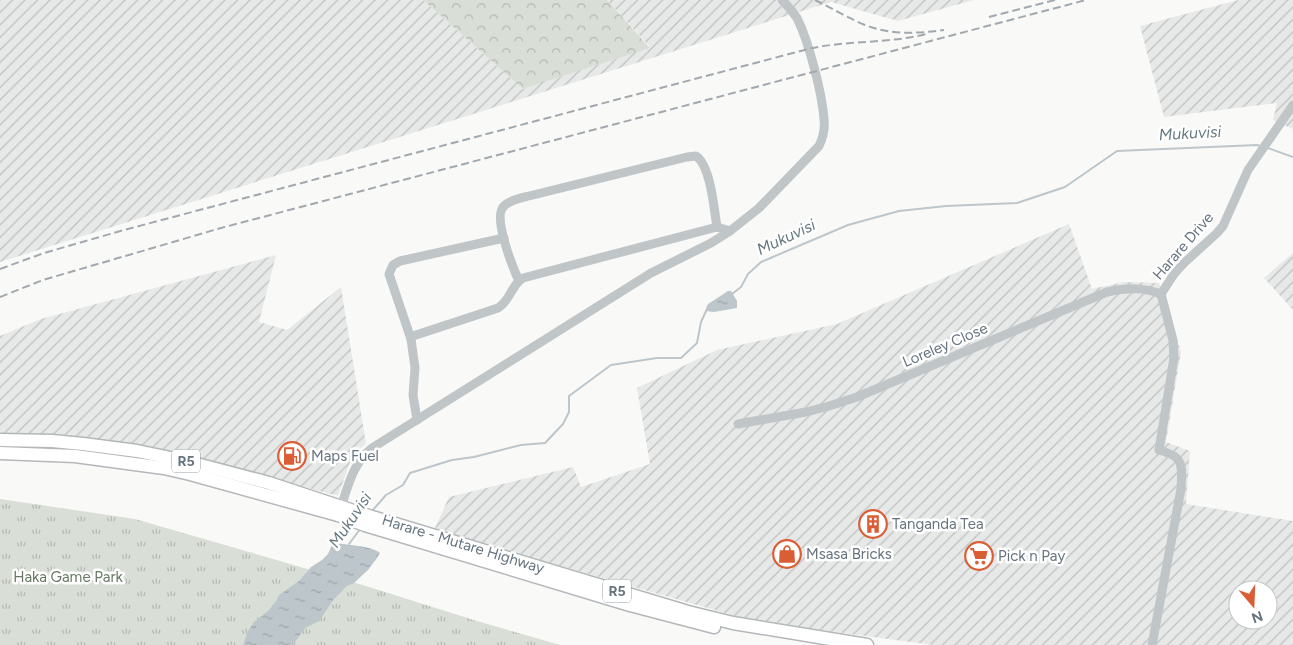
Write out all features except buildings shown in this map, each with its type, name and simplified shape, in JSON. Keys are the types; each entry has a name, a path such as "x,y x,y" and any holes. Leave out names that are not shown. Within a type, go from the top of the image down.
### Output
{"highway":[{"name":"Harare - Mutare Highway","path":"0,440 60,442 112,447 185,461 269,483 366,520 689,621 736,631 823,645"},
{"name":"Harare - Mutare Highway","path":"0,453 75,456 164,468 340,511"},
{"name":"Harare - Mutare Highway","path":"366,520 688,612 733,623 867,645"}],"street":[{"path":"340,511 349,483 360,459 384,440 526,353 651,273 711,243 730,231 774,193 819,146 823,136 824,120 815,70 796,17 782,0"},
{"name":"Harare Drive","path":"1152,645 1181,489 1182,466 1180,460 1176,457 1159,450 1174,358 1173,340 1160,294 1174,274 1222,226 1244,178 1266,142 1293,105"},
{"path":"519,281 512,266 504,238 500,214 502,208 511,202 586,181 693,156 698,157 709,180 717,227"},
{"path":"411,339 424,332 498,308 510,297 519,281 530,276 717,227 730,231"},
{"path":"417,420 413,395 415,368 411,339 390,274 393,265 400,261 504,238"},
{"name":"Loreley Close","path":"738,424 806,412 857,397 1108,292 1130,288 1152,290 1160,294"}],"shaded area":[{"path":"0,0 423,0 523,89 650,47 607,0 974,0 898,21 831,2 0,262"},
{"path":"1238,0 1293,0 1293,129 1273,120 1277,103 1164,117 1140,26"},
{"path":"1069,224 1092,289 1124,282 1159,283 1181,352 1166,442 1190,451 1186,504 1293,521 1293,645 933,645 753,621 434,530 449,497 573,467 581,487 650,464 637,388 717,350 837,324"},
{"path":"1293,253 1293,310 1264,278"},
{"path":"276,255 259,322 287,330 341,287 366,444 353,454 338,496 217,463 49,436 0,436 0,336 41,319"}],"green space":[{"path":"423,0 607,0 650,48 523,89"},
{"name":"Haka Game Park","path":"0,499 135,519 560,645 0,645"}],"water":[{"path":"731,291 737,301 737,308 714,312 707,311 708,304"},
{"path":"337,543 366,547 380,553 368,570 334,599 319,621 305,628 293,645 243,645 248,631 254,622 269,610 279,595 299,581 311,567 328,554 332,545"}],"waterway":[{"name":"Mukuvisi","path":"732,294 741,287 748,274 761,262 848,225 899,211 946,206 1017,203 1065,187 1117,151 1261,146"},
{"name":"Mukuvisi","path":"1268,148 1293,157"},
{"name":"Mukuvisi","path":"372,511 386,495 403,485 410,473 452,460 474,457 521,445 545,443 563,424 569,412 569,396 611,365 657,358 681,358 697,343 701,322 707,309"},
{"name":"Mukuvisi","path":"349,544 361,528"}],"railway":[{"path":"815,0 859,22 891,32 909,33 944,30"},
{"path":"989,17 1055,0"},
{"path":"0,297 43,280 221,228 1086,0"},
{"path":"0,269 44,253 124,230 808,49 926,34"}],"place":[{"name":"Maps Fuel","path":"292,456"},
{"name":"Tanganda Tea","path":"873,524"},
{"name":"Msasa Bricks","path":"787,554"},
{"name":"Pick n Pay","path":"979,556"}]}
